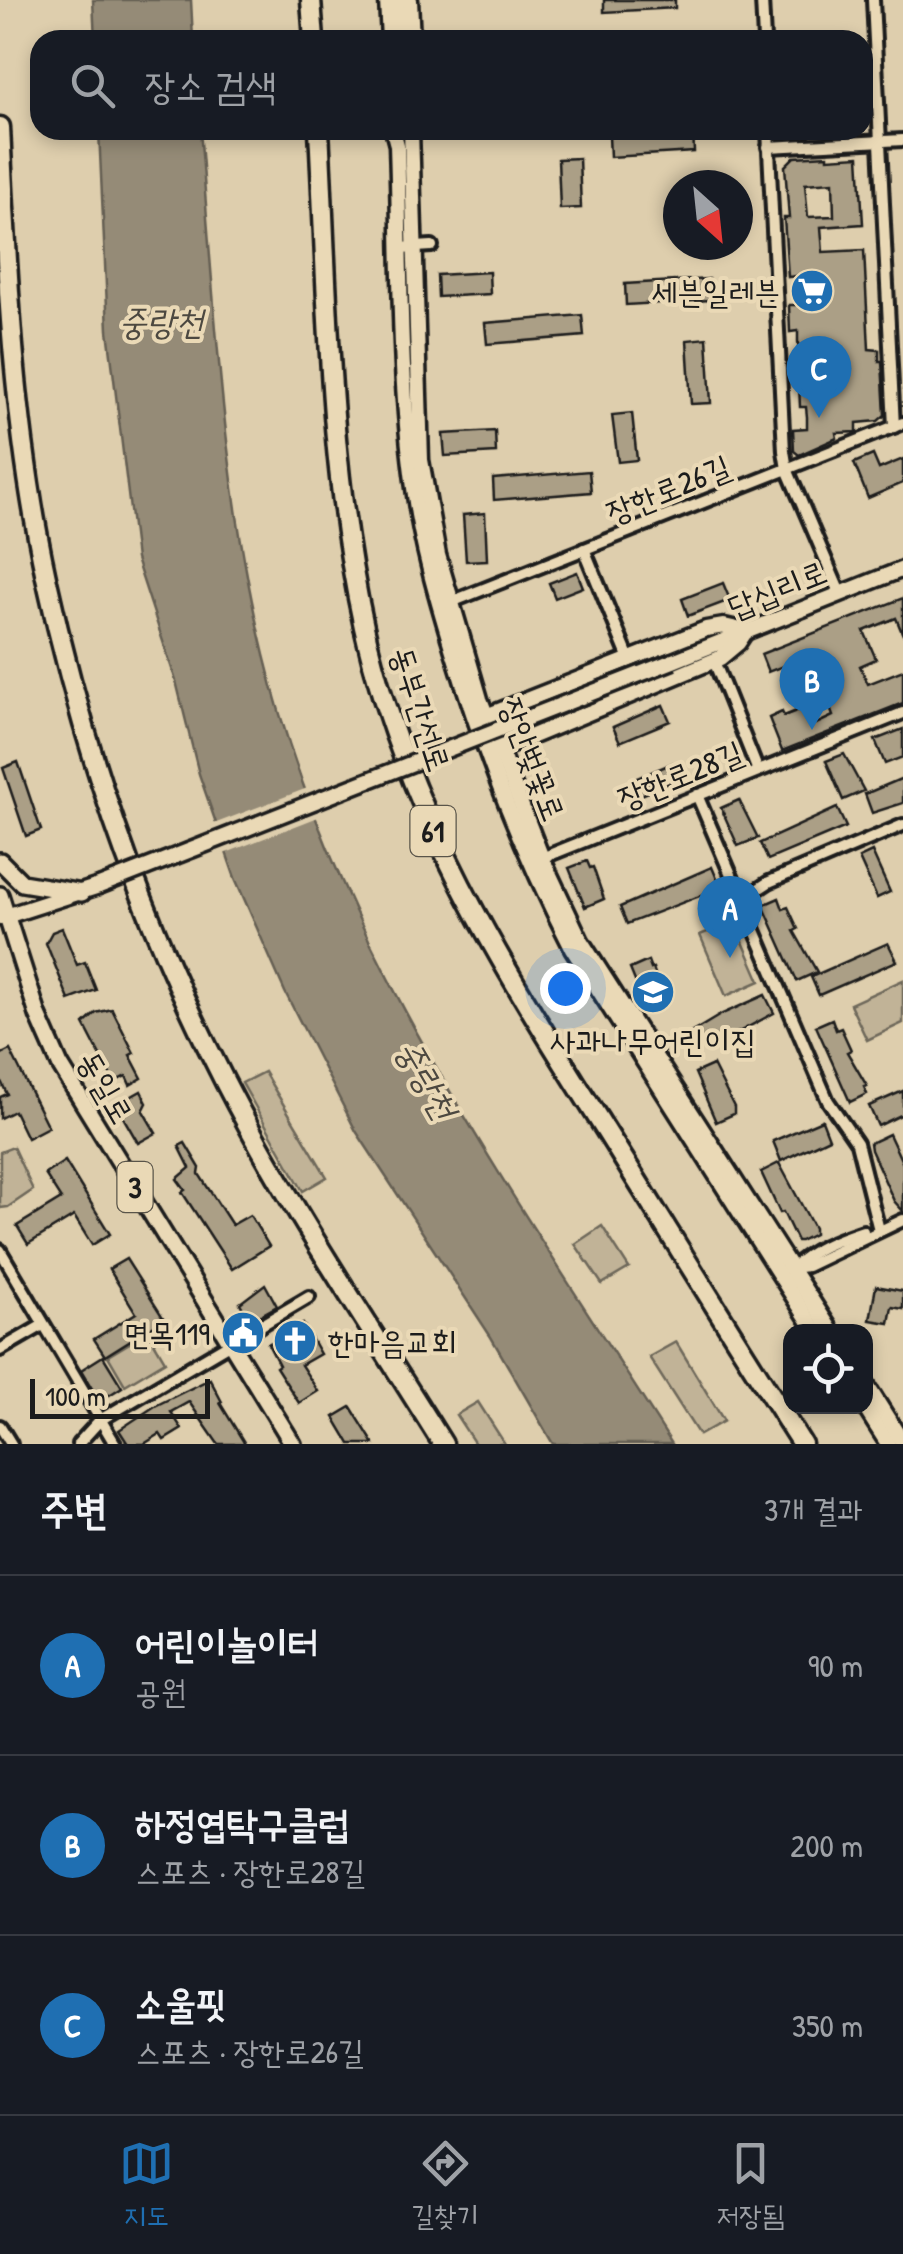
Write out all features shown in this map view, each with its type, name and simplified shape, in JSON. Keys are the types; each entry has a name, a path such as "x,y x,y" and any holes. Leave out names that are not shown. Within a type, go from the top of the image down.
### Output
{"highway":[{"path":"312,0 314,30"},
{"path":"0,127 18,391 46,576 78,704 121,840 146,908 225,1083 294,1205 443,1444"},
{"name":"동부간선로","path":"319,140 340,488 365,629 412,782 441,850 500,961 802,1444"}],"main road":[{"path":"0,861 22,883 82,894"},
{"name":"동일로","path":"0,896 3,917 60,1065 293,1444"}],"street":[{"path":"387,0 388,30"},
{"path":"399,0 401,30"},
{"path":"410,0 412,30"},
{"path":"762,0 764,30"},
{"path":"871,30 873,0"},
{"path":"873,85 898,425"},
{"name":"장안벚꽃로","path":"396,140 407,438 426,556 474,721 537,860 581,940 786,1272 812,1324"},
{"name":"장안벚꽃로","path":"412,140 424,246 422,460 430,519 450,602 537,860"},
{"path":"768,140 787,468 840,594"},
{"path":"768,147 903,140"},
{"path":"400,248 424,246"},
{"name":"장한로26길","path":"450,602 898,425"},
{"path":"584,549 628,659"},
{"name":"답십리로","path":"82,894 903,568"},
{"path":"486,716 711,628 724,626 746,631 732,650 714,661 499,750"},
{"name":"답십리로","path":"714,661 758,771"},
{"name":"장한로28길","path":"537,860 903,713"},
{"path":"696,795 828,1101 857,1143 879,1230"},
{"path":"742,899 768,882 903,825"},
{"path":"3,917 82,894"},
{"path":"786,1272 903,1220"},
{"path":"786,1272 802,1258 843,1236 879,1230"},
{"path":"0,1250 3,1264 115,1444"},
{"name":"장안벚꽃로","path":"786,1272 826,1324"},
{"path":"78,1444 100,1420 309,1297"},
{"path":"0,1350 44,1325"},
{"path":"873,1395 903,1443"},
{"path":"869,1414 888,1444"},
{"path":"0,1426 11,1444"}],"shaded area":[{"path":"734,921 760,981 726,996 700,935"},
{"path":"903,980 903,1023 867,1040 850,1004"},
{"path":"264,1072 327,1177 303,1191 242,1083"},
{"path":"13,1147 33,1190 0,1208 0,1152"},
{"path":"602,1226 629,1268 602,1284 575,1244"},
{"path":"148,1332 165,1361 125,1385 108,1356"},
{"path":"676,1342 724,1421 699,1435 649,1357"},
{"path":"478,1402 505,1444 475,1444 456,1415"}],"water":[{"path":"93,0 191,0 192,30 94,30"},
{"name":"중랑천","path":"99,140 201,140 222,394 238,525 264,655 295,762 335,866 382,967 435,1065 551,1257 672,1444 553,1444 491,1337 356,1131 285,992 235,878 199,774 176,681 136,559 108,330"}],"pier":[{"path":"310,787 321,816 221,855 211,825"}],"building":[{"path":"604,0 675,0 675,8 604,12"},
{"path":"609,140 693,140 694,152 610,157"},
{"path":"859,156 863,224 821,227 823,252 864,250 869,349 879,350 882,361 885,415 878,421 857,423 857,432 836,433 837,438 799,455 794,451 793,429 807,428 807,417 806,407 800,407 799,384 793,385 792,359 799,359 798,331 790,332 789,305 798,305 797,276 788,277 784,218 789,218 785,166 794,157","holes":["833,182 834,216 808,217 805,184"]},
{"path":"579,158 581,208 560,209 558,159"},
{"path":"489,272 490,294 438,297 437,275"},
{"path":"709,279 710,300 626,305 625,284"},
{"path":"582,315 584,336 487,344 485,323"},
{"path":"707,338 711,403 691,404 687,340"},
{"path":"632,413 637,460 618,462 612,415"},
{"path":"495,431 496,453 445,456 443,434"},
{"path":"873,455 879,469 903,459 903,483 868,498 854,463"},
{"path":"589,471 591,492 494,500 493,479"},
{"path":"485,513 487,560 466,561 463,515"},
{"path":"577,572 583,587 555,598 549,583"},
{"path":"723,583 730,600 688,616 682,599"},
{"path":"903,598 903,635 896,618 864,631 876,659 860,666 868,684 903,670 903,703 782,751 769,718 809,706 816,724 833,716 818,675 813,677 801,659 768,672 761,654"},
{"path":"663,705 670,721 620,742 613,727"},
{"path":"903,729 903,757 885,764 875,740"},
{"path":"844,754 864,791 843,800 826,761"},
{"path":"18,762 41,830 26,836 3,768"},
{"path":"673,763 680,779 629,800 623,784"},
{"path":"903,778 903,803 872,813 865,794"},
{"path":"739,800 758,838 738,846 721,808"},
{"path":"837,808 846,827 768,860 760,843"},
{"path":"872,852 890,892 877,898 859,858"},
{"path":"587,861 593,867 604,899 585,907 569,868"},
{"path":"712,867 720,886 713,891 627,924 620,907"},
{"path":"779,898 783,909 788,907 798,929 794,931 817,972 797,981 763,905"},
{"path":"62,928 77,965 85,962 96,990 69,1000 46,943 52,932"},
{"path":"888,943 897,961 819,995 811,977"},
{"path":"648,961 664,1000 646,1008 630,969"},
{"path":"765,995 774,1013 707,1049 705,1046 698,1050 689,1034"},
{"path":"112,1009 142,1078 130,1085 126,1076 114,1082 84,1024 96,1013"},
{"path":"832,1019 836,1030 841,1028 851,1050 847,1052 867,1086 867,1094 850,1102 816,1026"},
{"path":"10,1050 48,1127 27,1138 14,1111 0,1118 0,1097 7,1094 0,1079 0,1055"},
{"path":"713,1065 734,1107 734,1114 716,1122 695,1073"},
{"path":"141,1091 147,1103 143,1111 156,1133 138,1143 116,1105"},
{"path":"903,1091 903,1114 878,1126 869,1106"},
{"path":"822,1120 829,1138 781,1161 773,1141"},
{"path":"889,1134 903,1164 903,1211 894,1201 871,1150 870,1143"},
{"path":"185,1143 200,1168 199,1174 232,1225 250,1215 269,1246 232,1269 177,1179 190,1168 179,1146"},
{"path":"65,1161 110,1234 92,1245 74,1216 28,1244 17,1226 61,1199 45,1174"},
{"path":"779,1163 814,1228 814,1234 800,1241 783,1212 780,1213 761,1172"},
{"path":"126,1259 164,1319 105,1356 94,1339 136,1313 109,1269"},
{"path":"265,1284 277,1306 250,1321 240,1303"},
{"path":"876,1286 903,1291 903,1309 892,1307 889,1323 870,1320"},
{"path":"303,1324 320,1354 301,1365 318,1391 299,1403 276,1367 279,1365 268,1344"},
{"path":"103,1356 122,1387 98,1399 81,1370"},
{"path":"210,1379 245,1444 218,1444 189,1402 171,1412 182,1429 164,1440 160,1434 144,1444 128,1444 119,1430 155,1406"},
{"path":"351,1407 374,1444 350,1444 334,1417"}],"place":[{"name":"세븐일레븐","path":"812,291"},
{"name":"소울핏","path":"819,418"},
{"name":"하정엽탁구클럽","path":"812,730"},
{"name":"어린이놀이터","path":"730,958"},
{"name":"사과나무어린이집","path":"653,992"},
{"name":"면목119","path":"243,1333"},
{"name":"한마음교회","path":"295,1341"}]}
